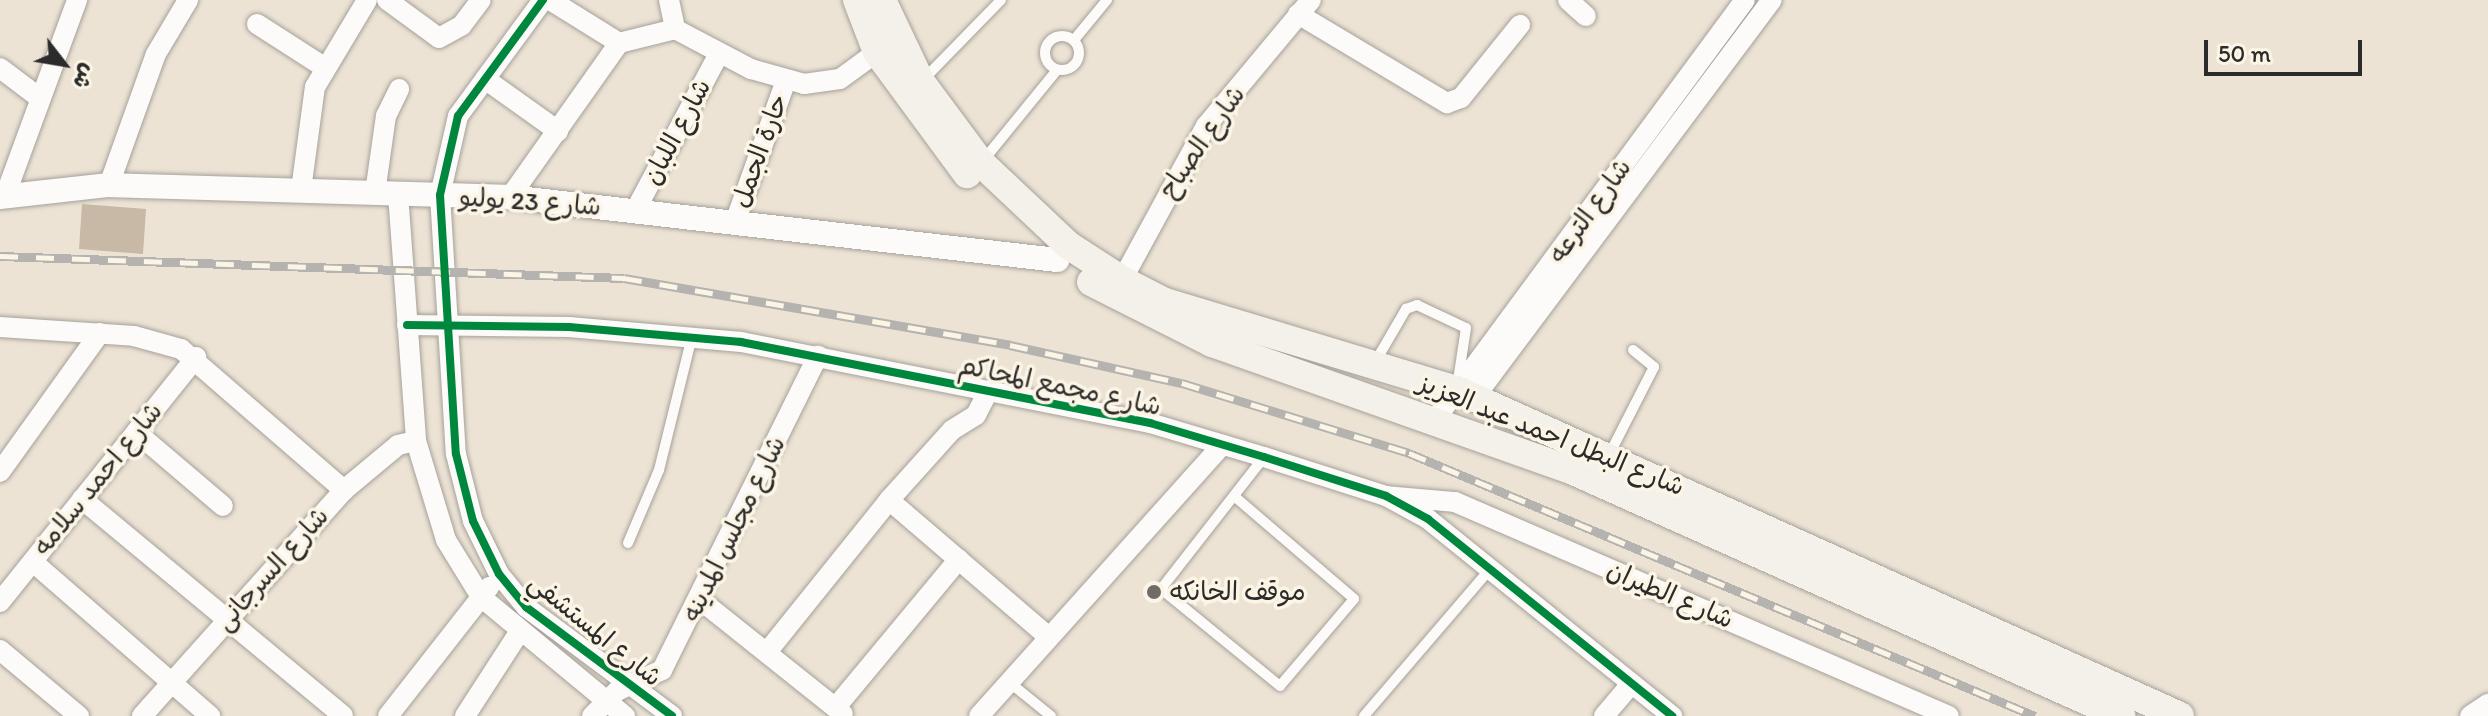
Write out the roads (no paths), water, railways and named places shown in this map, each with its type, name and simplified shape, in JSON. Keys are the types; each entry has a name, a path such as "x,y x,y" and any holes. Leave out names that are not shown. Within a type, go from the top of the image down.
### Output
{"main road":[{"name":"شارع البطل احمد عبد العزيز","path":"857,0 877,52 986,198 1057,260 1118,288 1212,343 1571,470 2121,716"},
{"name":"شارع البطل احمد عبد العزيز","path":"882,0 921,82 981,163 1118,288 1466,394 1609,455 2180,716"}],"street":[{"path":"3,196 37,96 77,0"},
{"path":"109,185 156,54 188,0"},
{"path":"301,190 306,113 324,67 367,0"},
{"path":"387,0 439,38 462,25 481,0"},
{"name":"شارع المستشفي","path":"543,0 458,116 440,195 456,454 473,521 499,574 526,607 672,716"},
{"path":"550,0 619,43"},
{"path":"669,0 675,29"},
{"path":"1568,0 1586,16"},
{"name":"شارع الترعه","path":"1466,394 1745,0"},
{"name":"شارع الترعه","path":"1434,421 1466,394 1772,0"},
{"path":"1304,7 1447,103 1461,98 1520,25"},
{"name":"شارع الصباح","path":"1118,288 1206,126 1304,7"},
{"path":"257,24 324,67"},
{"path":"510,197 619,43 675,29 719,54 786,80 840,79 877,52"},
{"name":"شارع اللبان","path":"635,211 719,54"},
{"path":"0,68 37,96"},
{"path":"485,79 558,131"},
{"name":"حارة الجمل","path":"735,222 786,80"},
{"name":"شارع المستشفي","path":"399,89 386,116 386,194 407,325 416,441 446,540 481,597 625,716"},
{"name":"شارع 23 يوليو","path":"3,196 109,185 510,197 1057,260"},
{"name":"شارع مجمع المحاكم","path":"407,325 692,337 818,356 988,391 1264,457 1386,496 1428,519 1672,716"},
{"path":"0,327 159,340 196,357 344,490"},
{"path":"0,472 100,333"},
{"name":"شارع مجلس المدينه","path":"606,700 662,670 818,356"},
{"name":"شارع احمد سلامه","path":"0,602 196,357"},
{"path":"767,652 889,500 952,430 976,415 988,391"},
{"path":"136,432 223,506"},
{"name":"شارع السرجانى","path":"142,716 344,490 398,445 416,441"},
{"path":"979,716 1222,445"},
{"name":"شارع الطيران","path":"1386,496 1455,502 1949,716"},
{"path":"82,499 343,716"},
{"path":"889,500 1049,637"},
{"path":"699,599 841,712 959,559"},
{"path":"33,562 210,716"},
{"path":"388,716 499,574"},
{"path":"465,716 520,631"},
{"path":"0,650 79,716"},
{"path":"1604,716 1631,684"},
{"path":"592,716 606,700"},
{"path":"2470,716 2488,704"}],"lane":[{"path":"921,82 1001,0"},
{"path":"981,163 1057,70 1076,65 1074,40 1107,0"},
{"path":"1057,70 1047,61 1049,42 1074,40"},
{"path":"1373,366 1406,309 1417,305 1466,328 1466,394"},
{"path":"628,543 659,470 692,337"},
{"path":"1609,455 1654,367 1633,350"},
{"path":"1234,496 1354,599 1280,686 1162,593 1234,496 1264,457"},
{"path":"1364,716 1490,569"},
{"path":"1009,682 1051,716"}],"railway":[{"path":"0,256 624,278 1010,345 1182,383 1409,453 2035,716"}],"place":[{"name":"موقف الخانكه","path":"1154,592"}]}
